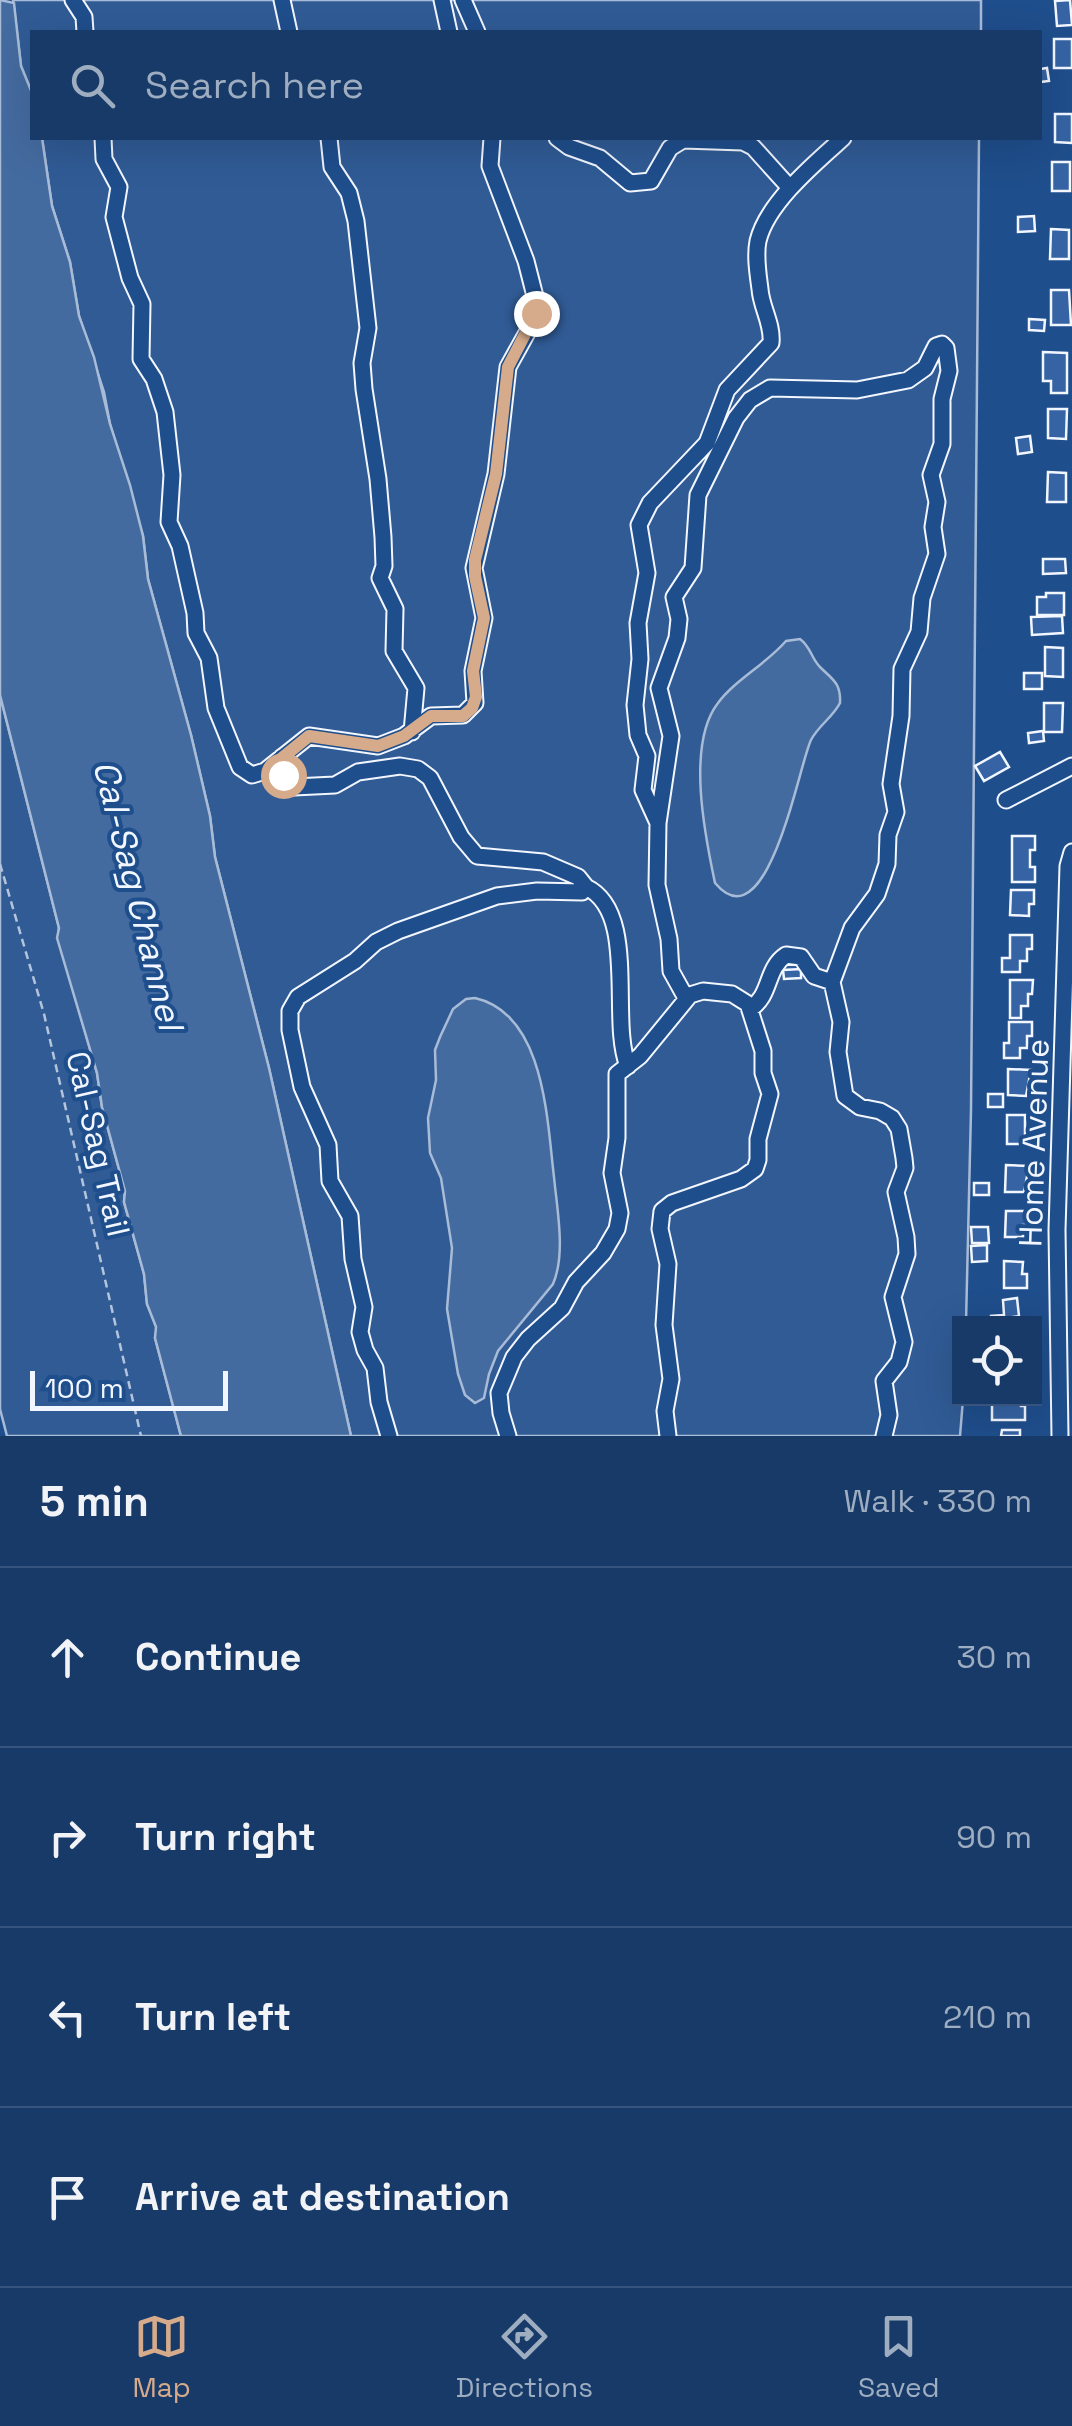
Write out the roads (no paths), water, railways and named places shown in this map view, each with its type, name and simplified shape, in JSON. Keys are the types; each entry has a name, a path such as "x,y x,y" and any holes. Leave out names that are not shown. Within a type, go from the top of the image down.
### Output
{"street":[{"path":"73,0 84,17 85,30"},
{"path":"282,0 289,30"},
{"path":"442,0 449,30"},
{"path":"463,0 477,30"},
{"path":"103,140 104,159 119,187 114,217 130,278 142,304 141,360 154,379 165,412 172,475 170,522 180,546 196,632 208,658 216,708 238,761 245,772 258,774 309,736 371,746 412,732 431,716 463,716 475,702 473,671 484,618 475,560 496,474 508,367 536,313 530,274 490,166 492,140"},
{"path":"329,140 332,167 349,193 356,221 368,328 362,363 364,389 383,536 384,566 380,578 395,608 394,651 416,688 412,732"},
{"path":"560,140 600,158 624,179 637,184 657,176 670,148 683,140 743,142 753,147 790,188"},
{"path":"658,823 643,790 647,756 638,735 635,705 640,659 638,623 646,587 638,525 650,503 707,443 727,390 771,343 760,297 757,247 766,223 790,188 841,140"},
{"path":"686,998 671,971 658,885 658,823 670,736 659,688 677,638 679,619 674,597 693,568 698,495 736,418 750,400 770,388 841,390 908,380 926,368 936,346 942,344 949,371 942,399 942,444 931,476 937,554 922,598 919,632 902,670 901,716 891,784 896,812 877,894 852,928 832,982 840,1022 838,1052 845,1096 860,1107 892,1118 899,1130 904,1158 905,1168 896,1192 907,1254 892,1297 904,1342 898,1362 884,1381 889,1423 884,1436"},
{"path":"282,758 283,775 294,787 334,785 358,772 400,766 418,769 430,778 461,837 478,856 543,862 578,877 603,899 612,918 620,980 622,1049 628,1066"},
{"path":"1006,800 1072,766"},
{"name":"Home Avenue","path":"1060,1436 1068,866 1072,852"},
{"path":"389,1436 378,1402 375,1368 361,1340 364,1307 353,1259 350,1216 330,1180 328,1145 302,1087 290,1030 290,1010 298,997 398,931 497,896 537,891 582,892 586,887"},
{"path":"750,1009 766,995 774,967 786,955 801,958 814,976 832,982"},
{"path":"508,1436 500,1413 499,1392 514,1357 562,1308 576,1282 603,1254 617,1229 620,1213 612,1172 617,1138 616,1079 648,1048 686,998 703,991 732,994 745,1000 750,1009 770,1094 754,1169 742,1178 672,1203 662,1211 660,1229 668,1251 664,1325 671,1366 665,1411 668,1436"}],"water":[{"name":"Cal-Sag Channel","path":"0,0 14,3 21,66 30,88 30,140 42,140 52,206 70,262 79,316 143,536 148,579 191,735 210,816 215,857 269,1068 351,1436 181,1436 147,1304 144,1274 124,1202 125,1191 97,1073 57,938 59,928 0,695"},
{"path":"800,639 835,682 840,703 811,740 766,872 751,891 734,896 715,883 703,816 700,766 708,721 718,703 741,680 786,641"},
{"path":"475,998 498,1008 516,1025 538,1072 549,1127 560,1245 553,1284 498,1351 484,1398 475,1403 465,1395 458,1374 447,1309 452,1248 441,1178 430,1153 428,1118 436,1080 435,1050 440,1037 453,1009 466,999"}]}
